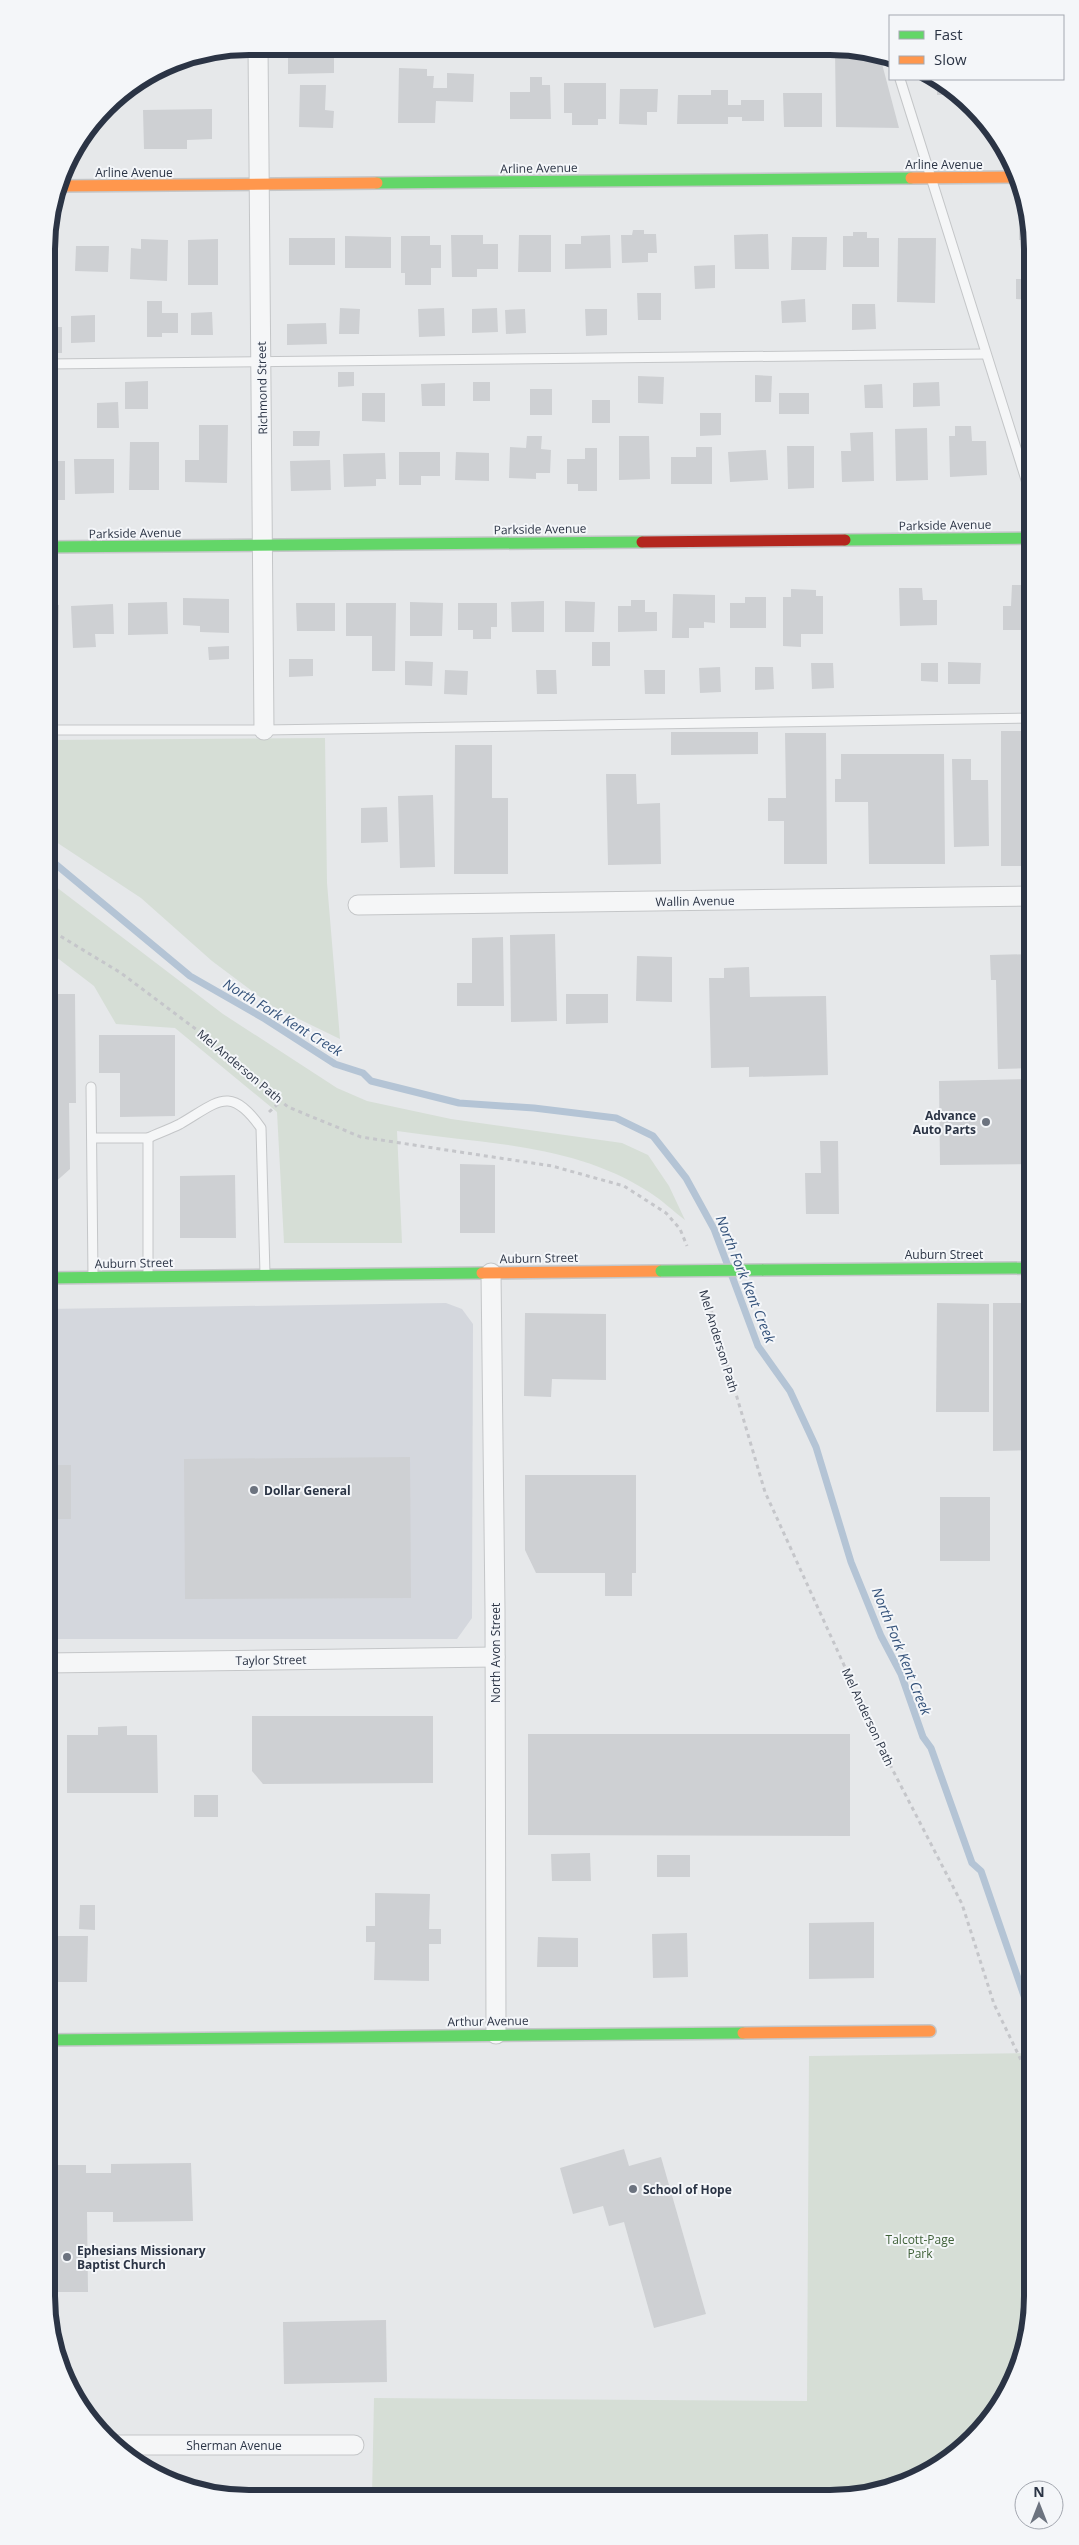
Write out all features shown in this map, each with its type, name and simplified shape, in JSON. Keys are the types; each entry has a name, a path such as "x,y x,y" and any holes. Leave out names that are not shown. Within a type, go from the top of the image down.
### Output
{"street":[{"name":"Richmond Street","path":"258,55 264,545 264,730"},
{"name":"Arline Avenue","path":"65,186 1010,177"},
{"name":"Parkside Avenue","path":"55,547 1024,538"},
{"name":"Wallin Avenue","path":"358,905 1024,896"},
{"name":"Auburn Street","path":"55,1278 1024,1268"},
{"name":"North Avon Street","path":"491,1273 496,2034"},
{"name":"Taylor Street","path":"55,1663 495,1657"},
{"name":"Arthur Avenue","path":"55,2040 930,2031"},
{"name":"Sherman Avenue","path":"125,2445 354,2445"}],"lane":[{"path":"900,80 1024,474"},
{"path":"55,364 262,360 985,354"},
{"path":"55,730 264,730 1024,718"},
{"path":"91,1087 93,1277"},
{"path":"92,1138 148,1138 181,1123 205,1107 224,1101 238,1102 250,1112 261,1128 265,1275"},
{"path":"148,1138 148,1277"}],"path":[{"name":"Mel Anderson Path","path":"55,934 129,979 213,1042 288,1107 361,1137 552,1166 624,1186 666,1213 680,1230 688,1247"},
{"name":"Mel Anderson Path","path":"705,1292 765,1492 886,1757 962,1904 994,2004 1024,2067"}],"shaded area":[{"path":"446,1303 462,1309 473,1324 472,1618 457,1639 55,1639 55,1309"}],"green space":[{"path":"325,738 327,883 340,1039 272,1006 212,961 141,898 55,841 55,740"},
{"path":"55,886 223,1014 337,1088 367,1101 451,1119 622,1143 648,1155 669,1186 685,1220 649,1192 620,1176 590,1164 526,1148 397,1131 402,1243 284,1243 277,1112 175,1028 116,1024 94,986 55,956"},
{"name":"Talcott-Page Park","path":"1024,2053 1024,2309 1020,2334 1014,2358 998,2393 976,2424 958,2442 916,2470 892,2480 843,2490 372,2490 374,2398 807,2401 809,2056"}],"building":[{"path":"288,55 334,55 334,73 288,74"},
{"path":"364,55 379,55 379,58 364,58"},
{"path":"835,55 882,62 899,128 836,127"},
{"path":"399,68 427,69 427,76 434,76 433,88 447,88 447,73 474,74 473,102 436,101 435,123 398,123"},
{"path":"530,77 542,77 542,85 550,85 551,119 510,119 510,92 530,92"},
{"path":"564,83 606,83 606,119 598,119 598,125 572,125 572,113 564,113"},
{"path":"300,85 326,85 325,110 334,111 333,128 299,127"},
{"path":"937,87 948,95 937,95"},
{"path":"620,89 658,89 657,112 647,112 647,125 619,124"},
{"path":"711,90 728,90 728,105 741,105 741,100 764,100 764,121 742,121 742,117 728,117 728,124 677,124 678,95 711,95"},
{"path":"783,93 822,93 822,127 784,127"},
{"path":"212,109 212,139 187,140 187,149 144,149 143,110"},
{"path":"1019,219 1021,219 1024,240 1019,240"},
{"path":"633,230 644,230 644,234 656,234 657,253 648,253 648,262 622,263 621,235 632,235"},
{"path":"853,232 867,232 867,238 879,238 879,267 843,267 843,236 853,236"},
{"path":"768,234 769,269 735,269 734,235"},
{"path":"451,235 483,235 483,244 498,244 498,269 477,269 477,277 452,277"},
{"path":"519,235 551,235 551,272 518,272"},
{"path":"610,235 611,268 565,269 565,244 581,244 581,236"},
{"path":"345,236 391,237 391,268 345,268"},
{"path":"401,236 430,236 430,245 441,245 441,268 431,268 431,285 405,285 405,273 401,273"},
{"path":"792,237 827,237 826,270 791,270"},
{"path":"289,238 335,238 335,265 289,265"},
{"path":"898,238 936,238 935,303 897,302"},
{"path":"141,239 168,240 167,281 130,279 131,248 141,249"},
{"path":"218,239 218,285 188,285 188,240"},
{"path":"76,246 109,246 108,272 75,271"},
{"path":"715,265 715,288 695,289 694,266"},
{"path":"1016,279 1024,279 1024,299 1016,299"},
{"path":"637,293 661,293 661,320 638,320"},
{"path":"805,299 806,322 782,323 781,301"},
{"path":"147,301 162,301 162,313 178,313 178,333 162,333 162,337 147,337"},
{"path":"852,304 875,304 876,329 852,330"},
{"path":"340,308 360,309 359,334 339,334"},
{"path":"444,308 445,336 419,337 418,309"},
{"path":"497,308 498,332 472,333 472,309"},
{"path":"525,309 526,333 506,334 505,310"},
{"path":"585,309 607,309 607,335 586,336"},
{"path":"212,312 213,335 191,335 191,313"},
{"path":"95,315 95,342 71,343 71,316"},
{"path":"326,323 327,344 287,345 287,324"},
{"path":"55,327 62,327 62,353 55,353"},
{"path":"338,372 354,372 354,386 338,387"},
{"path":"755,375 772,376 771,402 755,402"},
{"path":"638,376 664,377 663,404 638,403"},
{"path":"148,381 148,409 125,409 125,382"},
{"path":"473,382 490,382 490,401 473,401"},
{"path":"939,382 940,406 913,407 913,383"},
{"path":"445,383 445,406 422,406 421,384"},
{"path":"882,384 883,408 865,408 864,385"},
{"path":"530,389 552,389 552,415 530,415"},
{"path":"362,393 385,393 385,422 362,421"},
{"path":"779,393 809,393 809,414 779,414"},
{"path":"592,400 610,400 610,423 592,423"},
{"path":"118,402 119,428 97,428 97,403"},
{"path":"700,413 721,413 721,435 700,436"},
{"path":"199,425 228,425 227,483 185,482 185,460 199,460"},
{"path":"955,426 971,426 972,441 986,441 987,475 950,477 949,436 955,436"},
{"path":"927,428 928,480 896,481 895,429"},
{"path":"293,431 320,431 319,446 293,446"},
{"path":"873,432 874,481 842,482 841,451 851,451 850,433"},
{"path":"527,436 542,436 541,449 551,450 550,473 536,473 536,479 509,478 510,447 526,448"},
{"path":"619,436 649,436 650,479 619,480"},
{"path":"130,442 159,442 159,490 129,490"},
{"path":"787,446 814,446 814,488 788,489"},
{"path":"696,447 712,447 712,484 671,484 671,457 696,457"},
{"path":"585,448 597,448 597,491 578,491 578,484 567,484 567,459 585,459"},
{"path":"766,450 768,480 730,482 728,452"},
{"path":"399,452 440,452 440,476 421,476 421,485 399,485"},
{"path":"456,452 489,453 489,481 455,480"},
{"path":"385,453 386,479 376,479 376,486 344,487 343,454"},
{"path":"74,459 114,459 114,493 75,494"},
{"path":"330,460 331,490 291,491 290,461"},
{"path":"55,461 65,461 65,500 55,500"},
{"path":"1012,585 1024,585 1024,630 1003,630 1003,606 1011,606"},
{"path":"899,588 922,588 923,600 937,600 937,625 900,626"},
{"path":"791,589 816,590 816,596 823,596 823,634 801,634 801,647 783,646 783,597 791,597"},
{"path":"673,594 715,595 715,623 704,622 704,628 689,628 689,638 672,638"},
{"path":"745,597 766,597 766,628 730,628 730,603 745,603"},
{"path":"183,598 229,599 229,633 200,632 200,626 183,625"},
{"path":"631,600 645,600 645,612 657,612 657,631 618,632 618,606 631,606"},
{"path":"544,601 544,632 512,632 511,602"},
{"path":"565,601 595,602 594,632 565,632"},
{"path":"167,602 168,634 128,635 128,603"},
{"path":"410,602 443,603 442,636 410,636"},
{"path":"296,603 335,603 335,631 297,631"},
{"path":"346,603 396,603 395,671 372,671 372,636 346,636"},
{"path":"458,603 497,603 497,627 491,627 491,639 473,639 473,630 458,630"},
{"path":"113,604 114,634 95,634 96,647 73,648 71,606"},
{"path":"55,605 59,605 58,647 55,647"},
{"path":"592,642 610,642 610,666 592,666"},
{"path":"229,646 229,659 209,660 208,647"},
{"path":"289,659 313,659 313,676 289,677"},
{"path":"405,661 433,662 432,686 405,685"},
{"path":"948,662 981,663 980,684 948,684"},
{"path":"811,663 833,663 834,688 812,689"},
{"path":"921,663 938,663 938,682 921,681"},
{"path":"720,667 721,692 700,693 699,668"},
{"path":"755,667 773,667 774,689 755,690"},
{"path":"445,670 468,671 467,695 444,694"},
{"path":"536,670 556,670 557,694 537,694"},
{"path":"644,670 665,670 665,694 645,694"},
{"path":"1001,731 1024,731 1024,866 1001,866"},
{"path":"671,732 758,732 758,754 671,755"},
{"path":"785,733 826,733 827,864 784,864 784,821 768,821 768,798 786,798"},
{"path":"455,745 492,745 492,798 508,798 508,874 454,874"},
{"path":"841,754 944,754 945,864 869,864 868,802 835,802 835,779 841,779"},
{"path":"952,759 971,759 971,780 988,780 989,846 954,847"},
{"path":"606,774 636,774 637,804 660,803 661,864 608,865"},
{"path":"433,795 435,867 400,868 398,796"},
{"path":"387,807 388,842 361,843 361,808"},
{"path":"555,934 557,1021 511,1022 510,935"},
{"path":"503,937 504,1006 457,1006 457,983 472,983 472,938"},
{"path":"1024,954 1024,1068 998,1069 996,980 991,980 990,955"},
{"path":"637,956 672,957 672,1002 636,1001"},
{"path":"749,967 750,997 826,996 828,1075 749,1077 749,1067 711,1068 709,978 724,978 724,968"},
{"path":"55,994 75,994 76,1103 69,1103 70,1169 55,1182"},
{"path":"566,994 608,994 608,1023 566,1024"},
{"path":"99,1035 175,1035 175,1116 120,1117 120,1073 99,1073"},
{"name":"Advance Auto Parts","path":"1024,1079 1024,1164 940,1165 939,1081"},
{"path":"820,1141 838,1141 839,1214 806,1214 805,1173 821,1173"},
{"path":"460,1164 495,1165 495,1233 460,1233"},
{"path":"235,1175 236,1238 180,1238 180,1176"},
{"path":"937,1303 989,1304 989,1412 936,1412"},
{"path":"993,1303 1024,1303 1024,1450 993,1451"},
{"path":"525,1313 606,1314 606,1380 552,1379 551,1397 524,1396"},
{"path":"410,1457 411,1598 185,1599 184,1459"},
{"path":"55,1465 71,1465 71,1519 55,1519"},
{"path":"525,1475 636,1475 636,1573 632,1573 632,1596 605,1596 605,1573 536,1573 525,1550"},
{"path":"940,1497 990,1497 990,1561 940,1561"},
{"path":"252,1716 433,1716 433,1783 263,1784 252,1771"},
{"path":"127,1726 127,1735 157,1735 158,1793 67,1793 67,1735 98,1735 98,1727"},
{"path":"528,1734 850,1734 850,1836 528,1835"},
{"path":"194,1795 218,1795 218,1817 194,1817"},
{"path":"590,1853 591,1881 552,1881 551,1854"},
{"path":"657,1855 690,1855 690,1877 657,1877"},
{"path":"375,1893 430,1894 429,1929 441,1929 441,1944 429,1944 429,1981 374,1980 375,1942 366,1942 366,1926 375,1926"},
{"path":"80,1905 95,1905 95,1930 79,1929"},
{"path":"874,1922 874,1978 809,1979 809,1923"},
{"path":"687,1933 688,1977 653,1978 652,1934"},
{"path":"56,1936 88,1936 87,1982 55,1982"},
{"path":"538,1937 578,1938 578,1967 537,1967"},
{"name":"School of Hope","path":"624,2149 629,2166 661,2157 706,2314 654,2328 624,2222 609,2226 603,2206 573,2214 560,2168"},
{"name":"Ephesians Missionary Baptist Church","path":"191,2163 193,2221 113,2222 113,2212 87,2212 88,2292 55,2292 55,2165 86,2165 86,2173 111,2173 111,2164"},
{"path":"386,2320 387,2382 284,2384 283,2322"}],"waterway":[{"name":"North Fork Kent Creek","path":"55,864 190,976 265,1019 335,1064 363,1073 371,1081 459,1103 534,1108 616,1118 653,1136 686,1178 714,1229 728,1266"},
{"name":"North Fork Kent Creek","path":"732,1276 758,1346 790,1391 816,1447 851,1562 881,1636 901,1674 923,1737 931,1748 972,1863 981,1871 1024,1996"}],"traffic: fast":[{"path":"377,183 911,178"},
{"path":"845,540 1024,538"},
{"path":"55,547 642,542"},
{"path":"762,1270 1024,1268"},
{"path":"661,1271 762,1270"},
{"path":"55,1278 482,1273"},
{"path":"55,2040 743,2033"}],"traffic: slow":[{"path":"911,178 1010,177"},
{"path":"65,186 377,183"},
{"path":"482,1273 661,1271"},
{"path":"743,2033 930,2031"}],"traffic: jam":[{"path":"642,542 845,540"}],"place":[{"name":"Advance Auto Parts","path":"986,1122"},
{"name":"Dollar General","path":"254,1490"},
{"name":"School of Hope","path":"633,2189"},
{"name":"Ephesians Missionary Baptist Church","path":"67,2257"}]}
